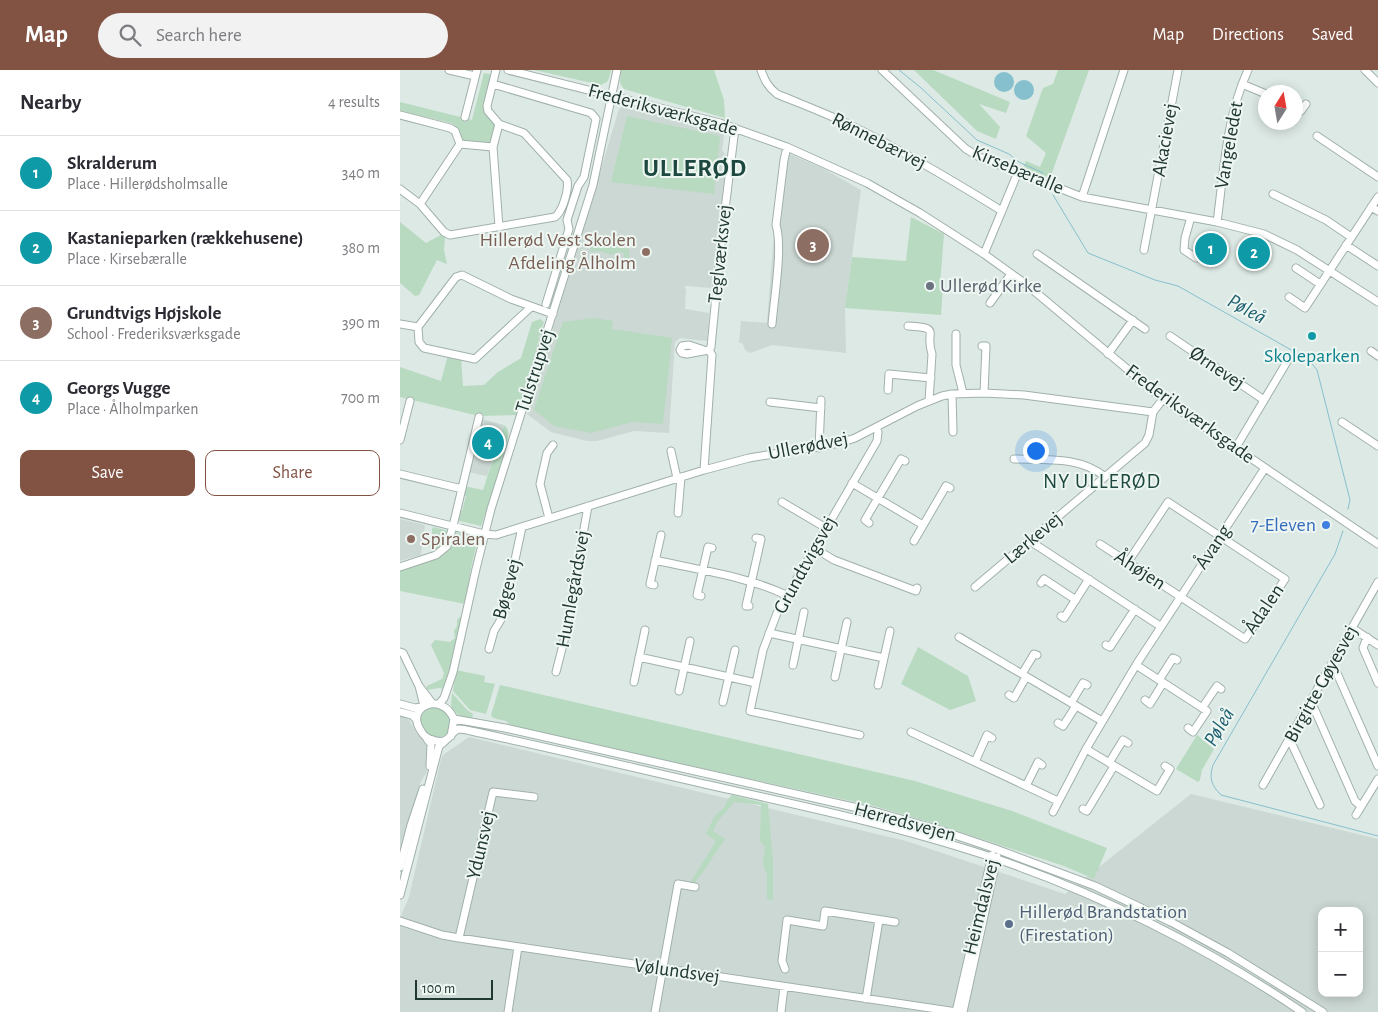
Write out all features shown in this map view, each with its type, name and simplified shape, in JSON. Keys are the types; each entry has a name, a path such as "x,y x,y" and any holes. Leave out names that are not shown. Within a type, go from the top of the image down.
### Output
{"street":[{"path":"449,70 476,73 465,117"},
{"path":"400,189 420,204 446,234 450,235 555,217 560,214 568,185 567,180 524,133 499,124 487,108 496,70"},
{"name":"Frederiksværksgade","path":"508,70 695,116 735,128 787,147 867,183 920,212 984,254 1163,399 1378,544"},
{"name":"Tulstrupvej","path":"435,704 444,698 452,672 484,534 593,185 617,70"},
{"name":"Rønnebærvej","path":"761,70 770,89 777,94 846,123 887,143 940,172 1002,211"},
{"name":"Kirsebæralle","path":"882,70 966,148 979,157 1082,197 1217,222 1264,234 1298,250 1378,302"},
{"path":"1082,197 1124,70"},
{"name":"Akacievej","path":"1152,210 1178,70"},
{"name":"Vangeledet","path":"1217,222 1228,134 1233,112 1248,70"},
{"path":"1365,70 1378,83"},
{"path":"493,84 591,113 596,123 584,177 578,186 567,220 570,229 546,304"},
{"path":"1242,84 1258,91"},
{"path":"1303,108 1306,104"},
{"path":"400,116 450,128 455,131 460,144"},
{"path":"499,124 493,147 499,227"},
{"name":"Teglværksvej","path":"704,470 712,355 707,350 711,347 735,128"},
{"path":"1317,136 1378,177"},
{"path":"460,144 493,147"},
{"path":"420,204 460,144"},
{"path":"772,324 779,234 776,226 787,147"},
{"path":"984,254 1018,172"},
{"path":"1273,194 1318,216 1351,237"},
{"path":"1289,297 1305,308 1351,237 1375,209 1378,197"},
{"path":"564,200 572,203"},
{"path":"1144,250 1152,210"},
{"path":"1191,217 1185,238 1184,250 1196,258"},
{"path":"1346,245 1378,266"},
{"path":"1037,254 1145,328"},
{"path":"1296,268 1320,284"},
{"path":"990,303 1011,274"},
{"path":"531,307 475,359 424,348 419,342 418,328 456,277 462,275 531,307 553,314"},
{"path":"1108,354 1133,320"},
{"path":"400,324 418,328"},
{"path":"908,326 926,327 929,329 932,354 929,401"},
{"path":"956,334 956,366 963,393"},
{"name":"Ørnevej","path":"1170,336 1264,400"},
{"path":"982,346 986,346 984,393"},
{"path":"1370,351 1378,356"},
{"path":"1236,448 1288,360"},
{"path":"888,390 889,374 931,378"},
{"path":"952,394 953,432"},
{"name":"Ullerødvej","path":"484,534 496,535 679,477 749,458 819,448 840,443 876,428 929,401 952,394 1024,395 1153,412"},
{"name":"Lærkevej","path":"975,587 1145,443 1150,435 1153,412 1163,399"},
{"path":"400,440 410,400"},
{"path":"770,402 821,404 819,448"},
{"path":"400,567 436,555 447,546 454,526 479,417"},
{"path":"1342,422 1378,446"},
{"name":"Grundtvigsvej","path":"860,735 750,710 769,632 786,595 877,440 878,432 876,428"},
{"path":"549,518 540,484 547,452 553,445"},
{"path":"671,451 679,477 678,513"},
{"path":"869,523 865,520 901,459 905,461"},
{"path":"1014,459 1070,461 1096,470 1105,477"},
{"name":"Åvang","path":"1053,812 1102,721 1160,626 1265,468"},
{"path":"400,474 462,489"},
{"path":"852,482 923,524"},
{"path":"914,541 946,486 950,488"},
{"path":"782,502 826,528"},
{"path":"1128,562 1168,502 1220,536"},
{"name":"Humlegårdsvej","path":"556,672 565,636 588,506"},
{"path":"400,513 484,534"},
{"name":"Bøgevej","path":"489,649 494,631 503,616 522,527"},
{"path":"654,585 650,584 660,535"},
{"name":"Ådalen","path":"1180,596 1245,640 1286,579 1220,536"},
{"path":"750,606 746,606 761,539 756,538"},
{"path":"1030,541 1160,626"},
{"name":"Åhøjen","path":"1100,544 1180,596"},
{"path":"701,596 697,595 708,547 712,548"},
{"path":"814,548 834,560 916,591 917,588"},
{"path":"655,560 768,586 786,595"},
{"path":"1042,583 1044,579 1076,600"},
{"path":"1061,616 1064,618 1089,579"},
{"name":"Birgitte Gøyesvej","path":"1263,785 1378,582"},
{"path":"1106,645 1110,647 1135,609"},
{"path":"793,665 804,612"},
{"path":"835,677 847,622"},
{"path":"1352,628 1378,644"},
{"path":"634,682 645,630"},
{"path":"878,685 890,631"},
{"path":"769,632 884,658"},
{"path":"959,637 1102,721"},
{"path":"1367,637 1363,648 1378,683"},
{"path":"679,691 690,640"},
{"path":"723,702 735,650"},
{"path":"400,652 403,653 420,686 435,704 447,708 454,719 448,738 439,746 400,895"},
{"path":"1009,695 1014,698 1034,654 1037,655"},
{"path":"639,657 756,683"},
{"path":"1145,700 1150,704 1173,658 1177,660"},
{"path":"1136,665 1207,711 1193,732 1188,728"},
{"path":"1331,667 1336,671 1378,766"},
{"name":"Tulstrupvej","path":"447,708 453,677 452,672"},
{"path":"1058,723 1063,726 1083,683 1087,685"},
{"path":"416,719 423,707 420,686"},
{"path":"1202,708 1216,686 1221,689"},
{"path":"400,704 414,708 435,704"},
{"path":"1309,704 1314,708 1355,801 1361,806"},
{"path":"400,712 412,715 416,719 417,725 431,744 428,777 411,825 400,867"},
{"name":"Herredsvejen","path":"454,719 505,728 880,813 943,831 1095,886 1171,922 1228,953 1323,1012"},
{"name":"Herredsvejen","path":"448,738 455,731 462,729 505,738 855,818 924,836 994,858 1077,891 1178,938 1255,981 1302,1012"},
{"path":"911,732 1058,801"},
{"path":"424,735 434,741 448,738"},
{"path":"974,762 987,736 992,738"},
{"path":"1083,809 1087,811 1123,740 1128,743"},
{"path":"1290,740 1320,805"},
{"path":"1086,749 1157,791 1170,769 1165,766"},
{"path":"1026,786 1038,762 1042,765"},
{"path":"1356,815 1378,780"},
{"name":"Ydunsvej","path":"459,938 493,792 534,798"},
{"name":"Heimdalsvej","path":"963,1012 996,849"},
{"name":"Heimdalsvej","path":"956,1012 994,858"},
{"path":"655,1012 678,884 695,887"},
{"path":"785,969 782,962 787,920 823,926 825,911 895,922"},
{"path":"866,999 879,920"},
{"name":"Vølundsvej","path":"400,921 442,935 459,938 866,999 908,1009 956,1012"},
{"path":"508,1012 518,947"},
{"path":"780,1012 784,987"}],"shaded area":[{"name":"Hillerød Vest Skolen Afdeling Ålholm","path":"624,106 725,130 722,150 727,157 711,288 686,286 684,288 686,289 685,309 709,313 707,341 680,338 675,342 669,433 634,431 597,441 587,441 551,432 527,414 619,109"},
{"path":"783,151 822,168 861,190 845,308 846,353 772,345 750,353 739,342 741,321 767,323"},
{"path":"481,419 504,425 487,476 468,472"},
{"name":"Spiralen","path":"400,519 425,525 421,555 400,561"},
{"path":"400,715 408,718 417,734 426,742 428,763 427,772 421,781 418,799 400,850"},
{"path":"469,737 906,841 1065,894 1191,794 1378,839 1378,1012 400,1012 400,918 409,897 443,755"}],"green space":[{"path":"534,70 611,70 608,81 601,85"},
{"path":"621,70 714,70 724,100 725,118 624,89 620,83"},
{"path":"914,70 933,70 1010,102 1006,113 979,104 1000,127 996,139 977,131"},
{"path":"1058,70 1089,70 1050,178 1023,168 1026,161 1040,167 1046,153 1026,136 1043,88 1053,84"},
{"path":"484,73 493,75 484,108 495,126 492,145 462,140 456,126 451,123 400,111 400,102 472,120"},
{"path":"627,116 720,136 714,194 611,182"},
{"path":"911,217 944,234 940,284 943,286 941,315 845,308 852,257 906,261"},
{"path":"400,222 426,243 441,235 445,236 444,250 447,264 437,260 419,295 415,296 400,283"},
{"path":"593,244 629,249 629,258 624,257 624,253 618,252 612,255 600,251 590,252"},
{"path":"593,318 613,321 612,329 672,338 663,424 632,422 591,433 554,426 534,410 563,322"},
{"path":"540,319 544,322 517,415 479,416 400,397 400,367 441,381 448,355 461,358 463,386 484,385 498,372 521,358 532,322"},
{"path":"504,425 507,428 508,434 503,452 505,453 503,462 481,526 456,520 458,511 462,511 466,496 462,495 464,486 483,490"},
{"path":"433,527 449,531 441,547 431,551 428,543 433,544"},
{"path":"454,532 478,538 465,604 400,591 400,570 441,556 450,548"},
{"path":"462,615 445,689 426,690 427,686 442,679 444,673 431,645 435,640 450,642 455,638 454,631 457,626 457,620"},
{"path":"918,647 968,676 976,701 950,710 901,684"},
{"path":"456,670 485,676 484,682 495,684 486,714 470,710 453,691"},
{"path":"500,685 915,781 1012,811 1107,848 1094,879 1064,866 878,807 519,728 506,721 493,718 491,715"},
{"path":"452,693 473,714 472,719 462,717 453,709 451,706"},
{"path":"430,707 441,709 449,716 451,723 448,735 442,737 433,736 428,734 422,726 420,716 423,711"},
{"path":"1197,735 1214,749 1202,770 1198,782 1176,769"},
{"path":"732,795 768,804 773,862 773,900 767,899 767,872 763,862 765,847 760,841 761,805 734,802 713,831 725,839 703,872 693,884 690,883 716,841 706,834 714,817 725,806"}],"water":[{"path":"1004,72 1011,75 1014,82 1011,89 1004,92 997,89 994,82 997,75"},
{"path":"1020,80 1028,80 1034,86 1034,94 1028,100 1020,100 1014,94 1014,86"}],"waterway":[{"name":"Pøleå","path":"899,70 977,140 1009,154 1019,162 1043,173"},
{"name":"Pøleå","path":"1053,195 1088,253 1155,280 1178,286 1309,360 1317,370 1350,500 1348,509"},
{"name":"Pøleå","path":"1343,531 1335,554 1213,765 1211,778 1213,785 1221,795 1378,836"}],"place":[{"name":"Grundtvigs Højskole","path":"813,245"},
{"name":"Skralderum","path":"1211,249"},
{"name":"Hillerød Vest Skolen Afdeling Ålholm","path":"646,252"},
{"name":"Kastanieparken (rækkehusene)","path":"1254,253"},
{"name":"Ullerød Kirke","path":"930,286"},
{"name":"Skoleparken","path":"1312,336"},
{"name":"Georgs Vugge","path":"488,443"},
{"name":"7-Eleven","path":"1326,525"},
{"name":"Spiralen","path":"411,539"},
{"name":"Hillerød Brandstation (Firestation)","path":"1009,924"}],"district":[{"name":"ULLERØD","path":"695,168"},
{"name":"NY ULLERØD","path":"1102,481"}]}
